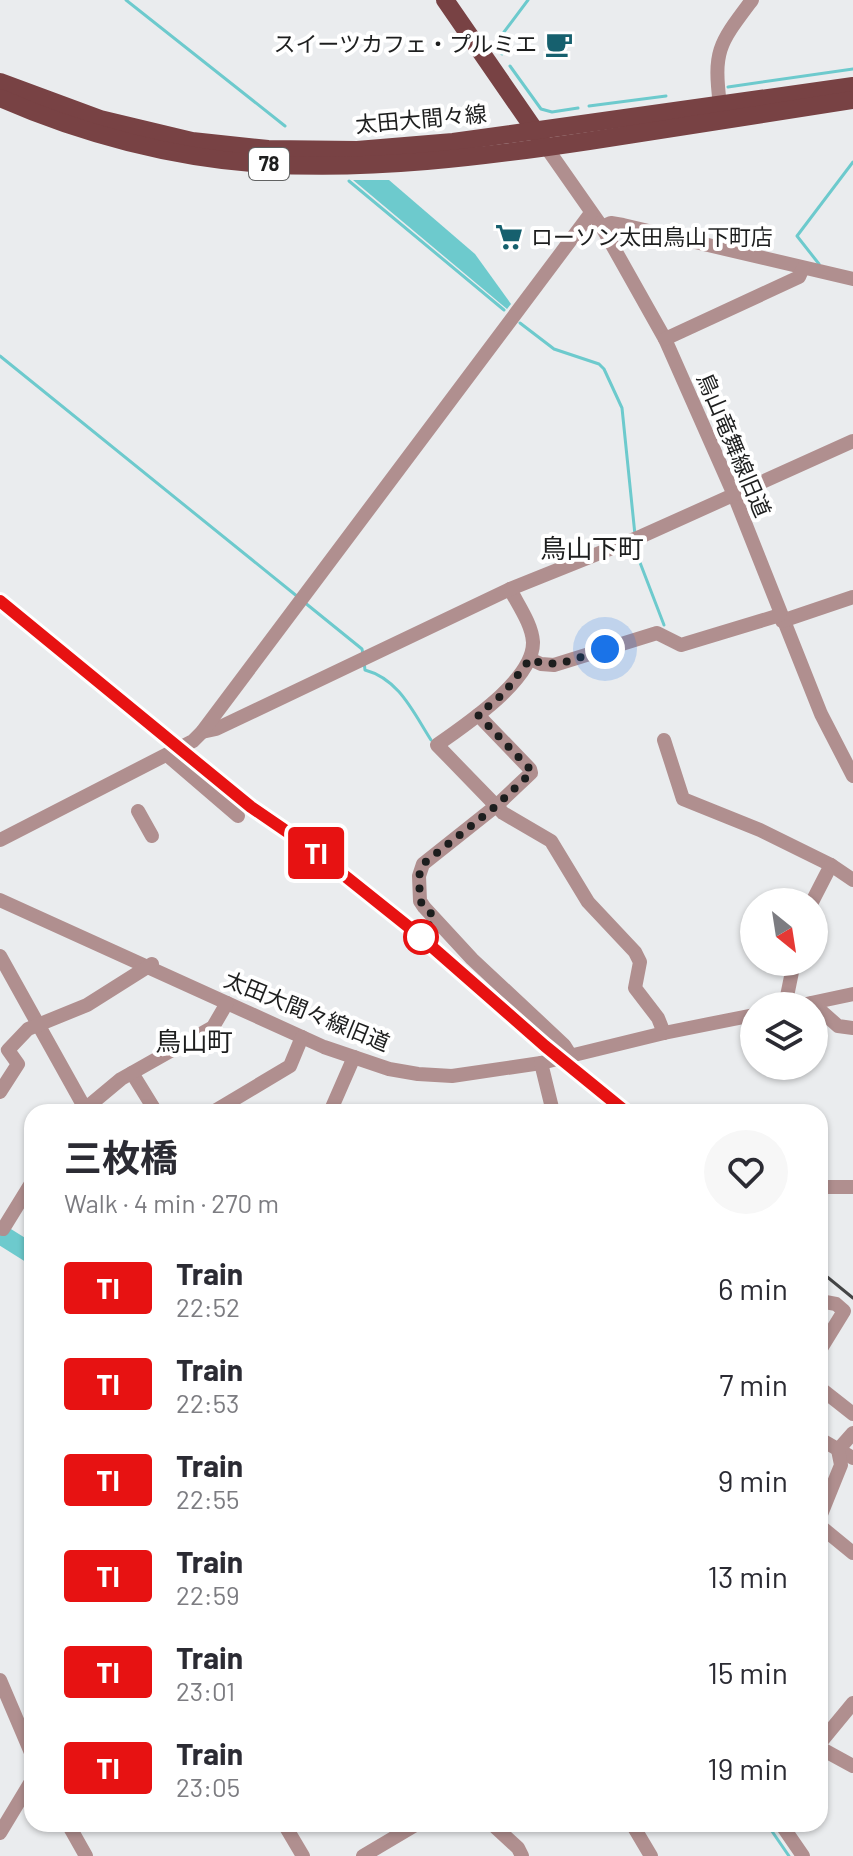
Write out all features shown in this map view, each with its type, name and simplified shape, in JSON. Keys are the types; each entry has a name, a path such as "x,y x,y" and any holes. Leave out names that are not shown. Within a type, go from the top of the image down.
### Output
{"main road":[{"path":"445,0 546,147"},
{"name":"太田大間々線","path":"0,82 100,119 192,141 268,149 357,150 453,142 853,86"},
{"name":"太田大間々線","path":"0,98 114,138 187,155 264,164 455,160 853,100"}],"street":[{"path":"720,105 717,57 752,0"},
{"name":"鳥山竜舞線旧道","path":"546,147 602,227 665,339 734,495 781,618 835,745 853,776"},
{"path":"0,840 167,755 193,741 202,732 591,213"},
{"path":"602,227 611,223 623,225 853,279"},
{"path":"665,339 799,277 803,268"},
{"path":"202,732 216,729 510,589 642,536 853,441"},
{"path":"510,589 532,634 530,659 504,693 437,745 496,806 551,841 588,902 635,952 640,962 635,988 658,1018 664,1033"},
{"path":"530,659 554,665 657,633 681,645 853,597"},
{"path":"478,715 530,769 529,776 423,864 419,876 420,901 453,940 564,1045 571,1056"},
{"path":"664,740 683,799 760,830 831,865 853,880"},
{"path":"167,755 238,816"},
{"path":"138,811 152,836"},
{"path":"819,888 831,865"},
{"name":"太田大間々線旧道","path":"0,900 153,964 227,1003 302,1037 389,1069 452,1076 541,1063 740,1018"},
{"path":"0,956 83,1104"},
{"path":"0,1092 18,1064 8,1050 28,1029 87,1005 153,964"},
{"path":"828,999 853,994"},
{"path":"93,1104 132,1073 213,1027 227,1003"},
{"path":"828,1019 838,1026 853,1028"},
{"path":"226,1104 290,1066 302,1037"},
{"path":"333,1104 354,1057"},
{"path":"541,1063 551,1104"},
{"path":"132,1073 151,1104"},
{"path":"828,1187 853,1187"},
{"path":"0,1228 3,1229 24,1195"},
{"path":"828,1302 836,1304 844,1311 828,1337"},
{"path":"828,1394 853,1414"},
{"path":"838,1450 853,1433"},
{"path":"828,1444 838,1450 849,1466 828,1503"},
{"path":"828,1533 853,1553"},
{"path":"0,1680 24,1736"},
{"path":"828,1736 853,1703"},
{"path":"828,1751 853,1766"},
{"path":"0,1833 24,1793"},
{"path":"72,1832 86,1856"},
{"path":"289,1832 303,1856"},
{"path":"363,1856 404,1832"},
{"path":"501,1832 522,1856"},
{"path":"637,1832 651,1856"},
{"path":"786,1832 803,1856"}],"water":[{"path":"353,180 389,180 475,254 511,304 507,309"}],"waterway":[{"path":"126,0 285,126"},
{"path":"502,54 495,44 528,0"},
{"path":"510,66 541,109 552,112 578,108"},
{"path":"728,87 853,69"},
{"path":"589,106 666,96"},
{"path":"819,264 797,236 853,162"},
{"path":"349,181 504,310"},
{"path":"520,323 554,349 599,364 604,369 622,408 635,535"},
{"path":"0,356 298,597"},
{"path":"636,542 639,560 664,625"},
{"path":"304,602 362,649 363,654"},
{"path":"364,662 365,670 387,681 404,698 431,740"},
{"path":"0,1234 24,1249"},
{"path":"772,1832 789,1856"}],"railway":[{"path":"0,601 251,807 305,844 415,932 616,1104"},
{"path":"828,1278 853,1298"}],"train":[{"name":"TI","path":"0,601 251,807 305,844 415,932 616,1104"}],"place":[{"name":"スイーツカフェ・プルミエ","path":"559,44"},
{"name":"ローソン太田鳥山下町店","path":"509,237"}],"district":[{"name":"鳥山下町","path":"592,549"},
{"name":"鳥山町","path":"194,1042"}],"route":[{"path":"421,937 434,917 420,901 419,876 423,864 496,806 531,773 478,715 504,693 530,659 554,665 605,649"}]}
